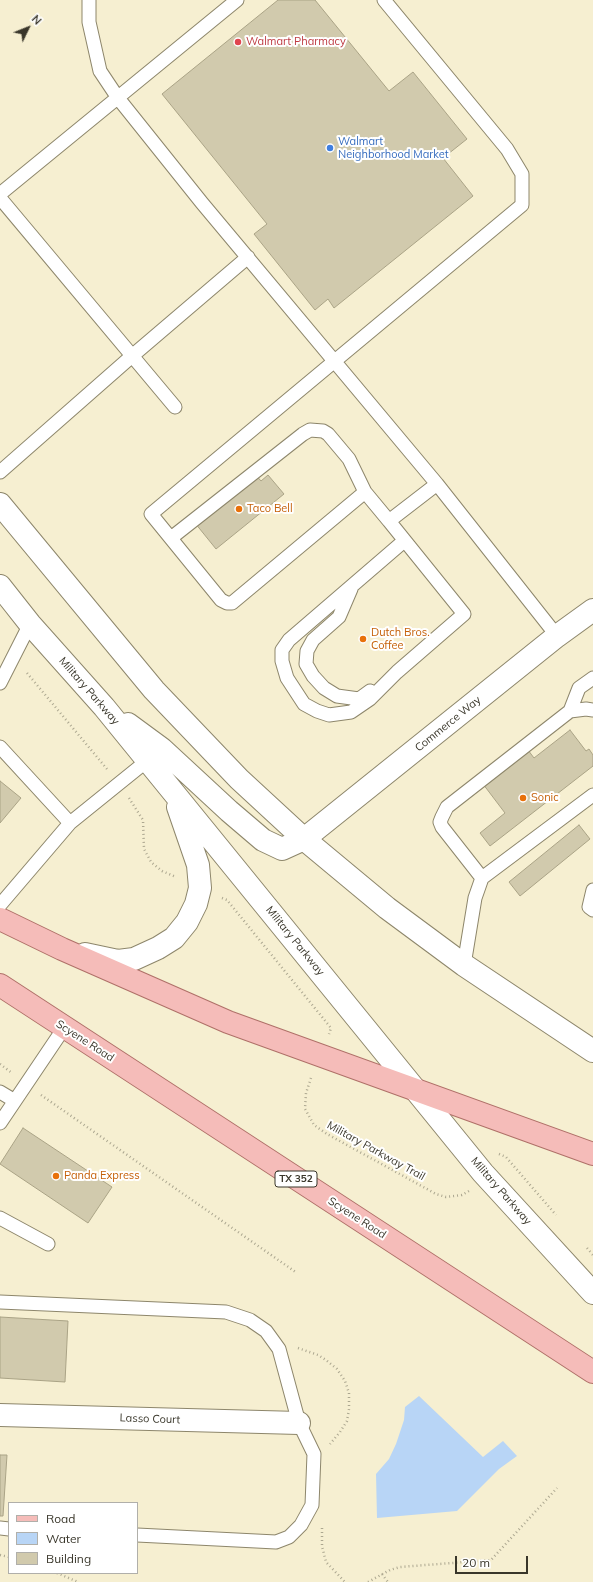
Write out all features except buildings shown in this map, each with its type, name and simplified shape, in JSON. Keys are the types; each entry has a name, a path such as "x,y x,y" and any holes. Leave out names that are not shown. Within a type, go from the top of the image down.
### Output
{"main road":[{"path":"0,504 154,690 240,779 304,839 388,908 464,965 593,1051"},
{"name":"Military Parkway","path":"0,586 30,624 104,707 154,754 173,793 483,1172 593,1293"},
{"name":"Commerce Way","path":"154,754 229,811 263,840 282,849 304,839 557,636 593,610"},
{"path":"62,949 118,961 134,959 158,948 174,938 187,922 196,904 200,888 198,865 173,793"},
{"path":"0,919 62,949 228,1022 415,1088 593,1154"},
{"name":"Scyene Road","path":"0,985 593,1372"},
{"name":"Lasso Court","path":"0,1415 299,1424"}],"lane":[{"path":"89,0 89,22 100,71 118,98 437,484 557,636"},
{"path":"0,194 237,0"},
{"path":"365,492 232,603 227,603 221,600 151,514 522,204 522,174 506,149 384,0"},
{"path":"0,198 175,406"},
{"path":"0,472 248,257"},
{"path":"171,538 303,434 310,430 323,431 328,434 349,459 365,492 464,614 397,672 370,699 351,712 329,715 304,704 287,678 282,661 282,650 289,640 404,541"},
{"path":"389,522 437,484"},
{"path":"352,587 339,617 313,640 306,651 306,664 312,676 324,688 337,696 359,699 397,672"},
{"path":"0,683 30,624"},
{"path":"482,878 442,827 440,822 442,817 447,808 570,711 579,688 593,678"},
{"path":"570,711 586,709 593,710"},
{"path":"0,747 70,823"},
{"path":"0,905 70,823 154,754"},
{"path":"464,965 476,898 482,878 593,795"},
{"path":"593,890 589,907 593,910"},
{"path":"0,1123 64,1028"},
{"path":"0,1092 15,1101"},
{"path":"0,1218 48,1244"},
{"path":"0,1302 226,1312 250,1320 266,1331 279,1349 299,1424 314,1454 312,1505 301,1525 289,1536 276,1542 138,1535"}],"path":[{"path":"0,1064 26,1084 297,1273"},
{"name":"Military Parkway Trail","path":"310,1078 306,1093 306,1109 314,1125 327,1134 436,1194 446,1197 462,1195 475,1186"},
{"path":"494,1156 500,1154 506,1157 558,1217"},
{"path":"583,1244 593,1255"},
{"path":"368,1582 400,1566 491,1560 557,1488"},
{"path":"60,1574 78,1582"},
{"path":"382,1574 388,1582"}],"water":[{"path":"419,1396 483,1457 503,1441 517,1456 499,1469 457,1511 377,1518 376,1474 389,1459 396,1444 404,1420 405,1407"}],"place":[{"name":"Walmart Pharmacy","path":"238,42"},
{"name":"Walmart Neighborhood Market","path":"330,148"},
{"name":"Taco Bell","path":"239,509"},
{"name":"Dutch Bros. Coffee","path":"363,639"},
{"name":"Sonic","path":"523,798"},
{"name":"Panda Express","path":"56,1176"}]}
